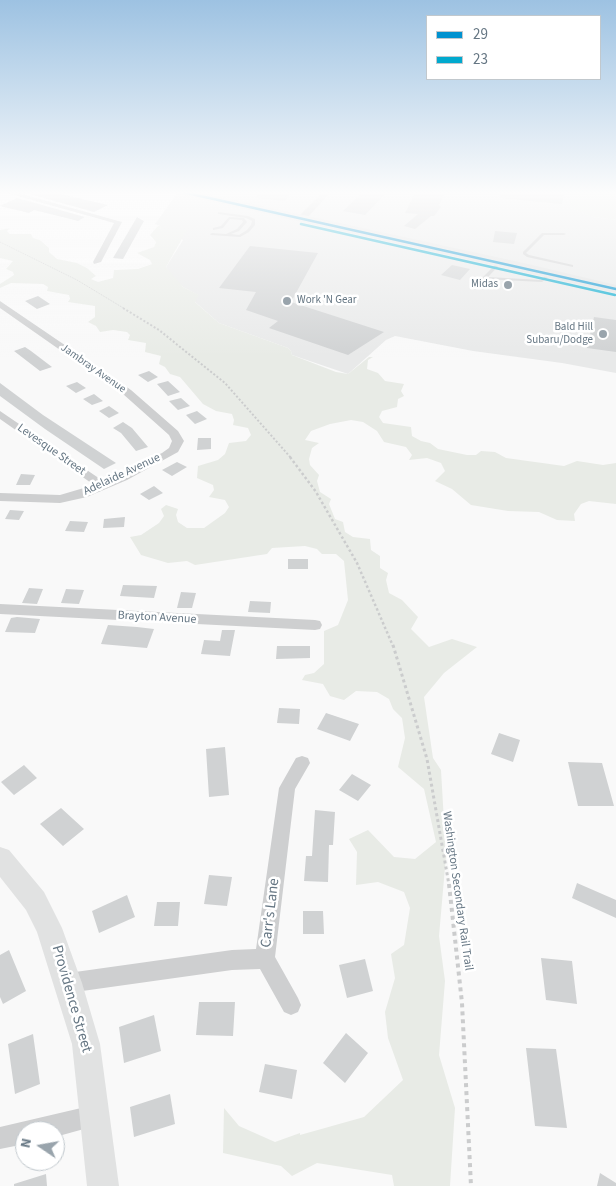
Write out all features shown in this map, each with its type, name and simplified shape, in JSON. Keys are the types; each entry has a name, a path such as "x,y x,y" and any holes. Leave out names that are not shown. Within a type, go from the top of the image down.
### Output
{"main road":[{"path":"433,246 616,289"},
{"name":"Providence Street","path":"0,858 35,901 49,928 68,983 86,1044 103,1186"}],"street":[{"path":"97,262 105,246"},
{"name":"Jambray Avenue","path":"0,304 126,392 174,433 178,441"},
{"name":"Levesque Street","path":"0,414 56,455 103,486"},
{"name":"Adelaide Avenue","path":"0,497 60,499 77,496 103,486 166,455 174,450 178,441"},
{"name":"Brayton Avenue","path":"0,609 315,625"},
{"name":"Carr's Lane","path":"68,983 232,960 265,958 287,788 302,763"},
{"path":"265,958 291,1005"},
{"path":"65,1123 94,1116"},
{"path":"0,1138 15,1134"}],"lane":[{"path":"528,246 524,253 528,256 572,266"},
{"path":"501,261 485,278 542,281 552,273"}],"path":[{"name":"Washington Secondary Rail Trail","path":"9,246 77,280 159,330 225,383 288,454 316,492 357,563 389,634 404,676 426,759 439,819 447,865 462,1003 471,1186"}],"shaded area":[{"path":"0,246 47,246 49,252 57,259 77,263 87,268 96,276 91,279 98,282 113,278 114,270 138,269 152,264 150,260 137,253 154,247 178,246 166,267 183,287 199,295 195,302 219,323 288,348 292,355 336,372 348,374 369,357 373,357 368,360 367,369 378,373 385,381 404,384 401,391 404,396 398,399 397,407 382,411 379,417 383,423 411,427 412,436 430,443 438,449 467,455 476,455 481,451 495,452 506,458 564,466 577,461 603,465 616,463 616,504 589,501 581,504 574,514 575,521 557,520 539,512 508,511 471,505 452,489 435,481 445,471 441,463 427,458 409,460 412,455 406,447 384,442 377,431 363,422 351,420 330,424 311,431 305,440 319,443 312,448 309,459 310,465 319,475 317,481 320,492 331,499 329,504 335,519 343,522 345,532 353,537 370,539 371,550 380,556 380,568 388,573 386,580 389,593 402,600 418,617 411,629 429,647 452,639 477,647 444,673 424,697 433,758 441,770 446,856 439,936 445,981 439,1055 455,1108 450,1186 394,1186 392,1175 317,1163 292,1176 281,1166 223,1153 224,1108 239,1126 275,1142 300,1133 300,1135 364,1117 403,1080 388,1038 385,1012 395,978 391,954 404,945 410,908 404,892 378,882 356,885 357,852 349,839 368,830 394,857 415,859 436,842 424,789 398,767 405,738 402,718 393,709 389,699 377,692 356,691 344,700 330,696 323,684 302,680 305,675 314,673 324,664 324,631 338,625 348,600 344,561 336,554 322,554 317,549 305,546 272,548 267,554 195,565 187,561 168,563 141,555 130,537 141,535 159,523 164,516 161,509 166,505 178,509 176,515 178,522 187,528 204,528 225,513 229,507 225,500 209,497 214,490 213,485 197,478 198,466 218,460 225,454 229,443 246,441 251,435 248,428 233,425 232,414 216,411 203,404 180,377 170,374 165,367 159,364 161,356 145,352 146,343 128,340 130,335 127,332 113,330 100,332 96,326 88,322 95,317 95,306 68,302 70,299 69,295 47,291 48,287 43,284 11,283 0,288 0,284 14,275 13,272 6,269 13,261 0,258"},
{"path":"179,246 616,246 616,373 562,363 473,351 395,336 386,340 348,374 292,355 288,348 219,323 194,301 198,295 183,287 173,278 166,267"}],"building":[{"path":"120,246 130,246 123,259 113,258"},
{"path":"250,246 318,253 291,302 384,332 348,355 269,328 278,321 246,310 256,292 219,288"},
{"path":"452,265 470,269 460,280 441,275"},
{"path":"38,296 50,304 37,309 25,301"},
{"name":"Bald Hill Subaru/Dodge","path":"594,317 616,320 616,352 587,348"},
{"path":"25,347 52,367 40,371 14,351"},
{"path":"149,371 158,377 148,382 138,375"},
{"path":"168,381 180,392 168,396 157,384"},
{"path":"77,382 86,388 76,393 66,386"},
{"path":"0,383 43,415 116,463 104,469 45,429 0,396"},
{"path":"94,394 103,401 92,405 83,399"},
{"path":"181,398 190,406 178,410 169,401"},
{"path":"109,406 119,413 109,418 99,411"},
{"path":"197,411 207,419 195,424 186,415"},
{"path":"123,422 132,428 148,447 136,451 121,433 113,428"},
{"path":"198,438 211,438 211,449 197,450"},
{"path":"177,462 187,467 172,476 162,470"},
{"path":"21,474 35,475 30,485 16,485"},
{"path":"154,486 163,493 149,500 140,494"},
{"path":"10,510 24,511 19,520 5,519"},
{"path":"125,517 124,527 103,528 104,519"},
{"path":"70,521 88,522 84,532 65,531"},
{"path":"288,559 308,559 308,569 288,569"},
{"path":"123,585 157,586 154,598 120,596"},
{"path":"29,588 43,589 37,604 22,603"},
{"path":"66,589 84,590 79,604 61,603"},
{"path":"181,592 196,593 192,608 177,608"},
{"path":"250,601 271,602 270,613 248,612"},
{"path":"11,618 40,619 35,633 5,632"},
{"path":"108,625 154,629 147,648 101,644"},
{"path":"222,630 235,630 230,656 201,654 204,640 220,641"},
{"path":"277,646 310,646 310,658 276,659"},
{"path":"279,708 300,709 299,724 277,723"},
{"path":"326,713 359,724 350,741 317,729"},
{"path":"499,733 520,740 513,762 491,754"},
{"path":"225,747 229,795 209,797 206,749"},
{"path":"568,762 602,763 614,806 578,806"},
{"path":"24,765 37,778 14,795 1,782"},
{"path":"352,774 371,785 358,801 339,790"},
{"path":"61,808 84,829 63,846 40,824"},
{"path":"315,810 335,812 333,845 329,845 328,882 304,881 306,856 312,856"},
{"path":"209,875 232,877 227,906 204,904"},
{"path":"577,883 616,900 616,918 572,898"},
{"path":"127,895 135,917 99,933 92,911"},
{"path":"157,902 180,902 178,926 154,926"},
{"path":"303,911 323,911 324,934 303,934"},
{"path":"9,950 26,991 3,1004 0,997 0,955"},
{"path":"541,958 572,961 577,1004 546,1000"},
{"path":"365,959 373,991 347,998 339,965"},
{"path":"199,1002 235,1002 233,1036 196,1035"},
{"path":"154,1015 161,1051 124,1063 119,1027"},
{"path":"346,1033 368,1053 345,1083 323,1063"},
{"path":"33,1034 40,1084 15,1094 8,1044"},
{"path":"526,1048 556,1049 567,1128 535,1126"},
{"path":"265,1064 297,1070 292,1099 259,1092"},
{"path":"170,1094 175,1124 134,1137 130,1107"},
{"path":"600,1173 616,1183 616,1186 597,1186"},
{"path":"46,1174 47,1186 14,1186 14,1184"}],"transit line":[{"name":"23","path":"400,246 615,295"},
{"name":"29","path":"425,246 616,289"}],"place":[{"name":"Midas","path":"508,285"},
{"name":"Work 'N Gear","path":"287,301"},
{"name":"Bald Hill Subaru/Dodge","path":"603,334"}]}
